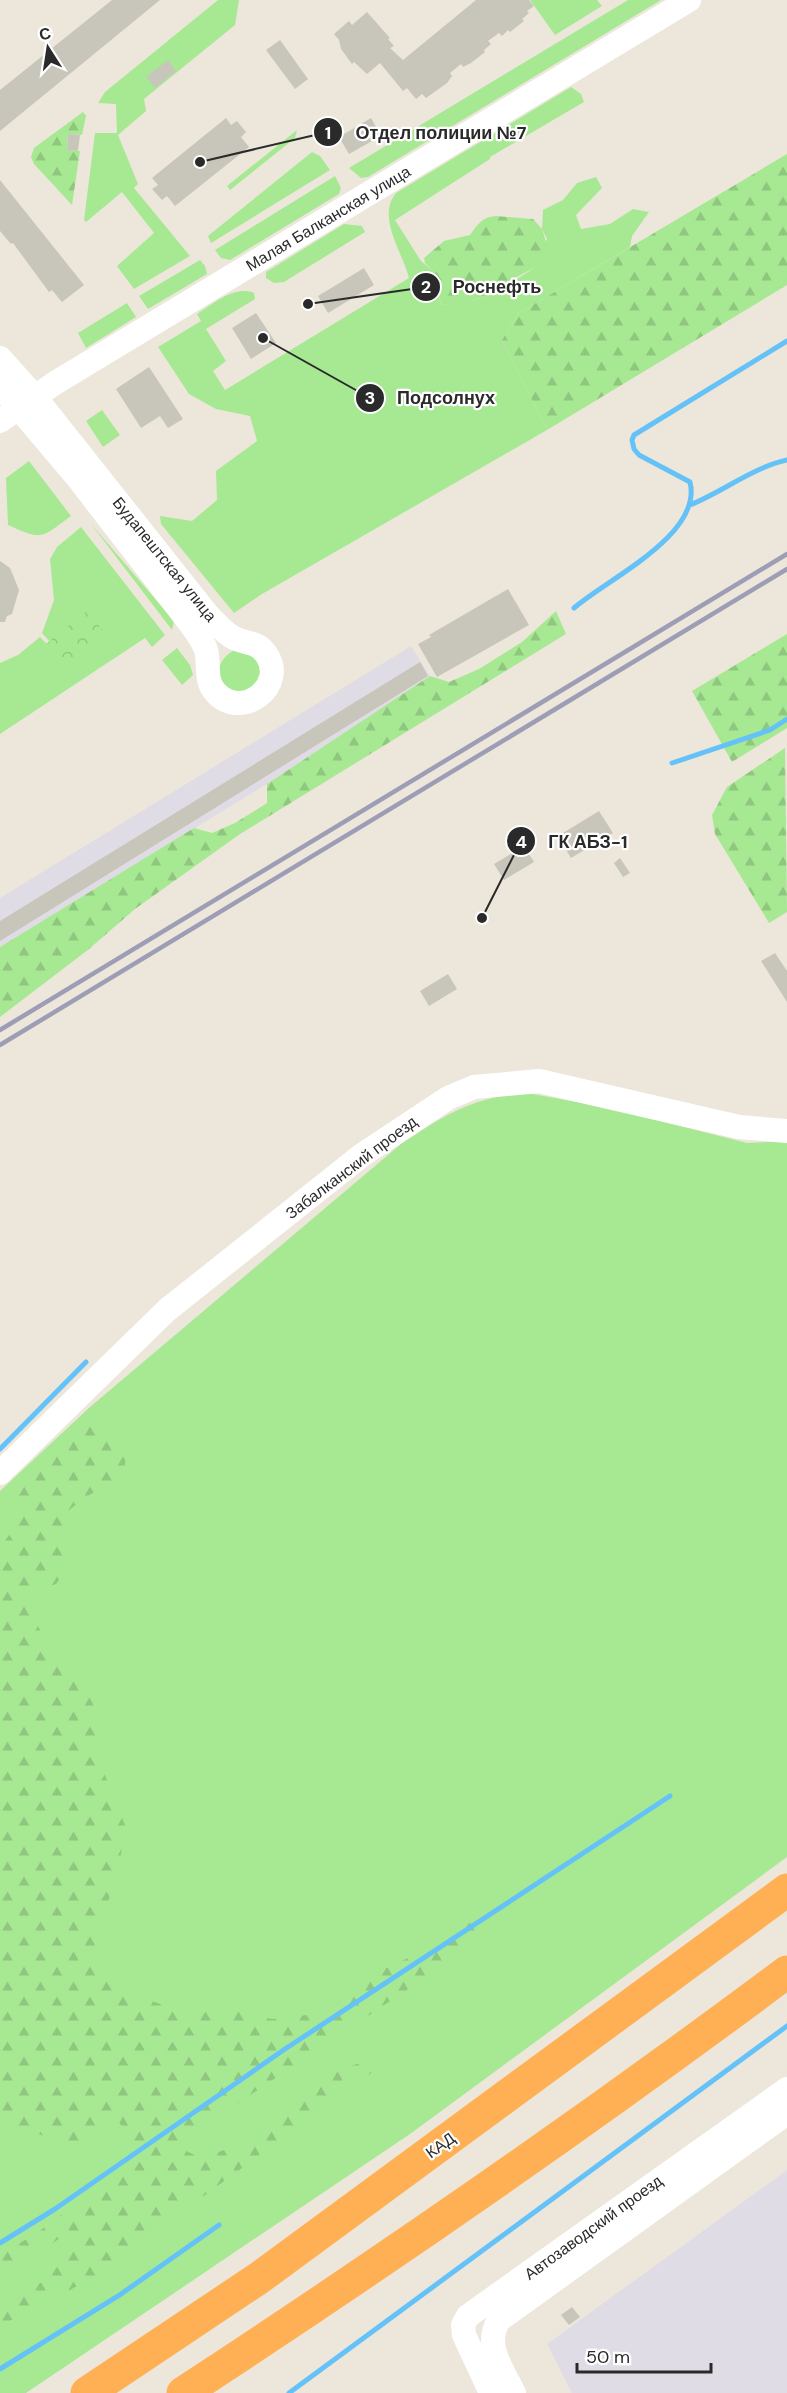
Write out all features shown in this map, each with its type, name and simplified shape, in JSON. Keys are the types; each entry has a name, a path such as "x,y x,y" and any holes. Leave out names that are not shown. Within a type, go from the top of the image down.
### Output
{"highway":[{"name":"КАД","path":"87,2393 259,2278 787,1890"},
{"path":"183,2393 321,2302 702,2036 787,1972"}],"street":[{"name":"Малая Балканская улица","path":"18,408 689,0"},
{"name":"Будапештская улица","path":"0,358 18,408 207,614 236,639 252,642 267,655 272,674 269,684 257,699 248,703 229,702 214,691 207,673 208,662 205,647 192,626 0,386"},
{"name":"Забалканский проезд","path":"0,1473 167,1310 362,1155 448,1098 474,1087 539,1081 739,1127 787,1131"},
{"name":"Автозаводский проезд","path":"491,2393 464,2335 463,2325 468,2316 787,2089"},
{"name":"Автозаводский проезд","path":"514,2393 491,2340 492,2330 499,2320 787,2113"}],"shaded area":[{"path":"411,646 430,676 267,784 0,947 0,898"},
{"path":"787,2170 787,2393 572,2393 547,2344"}],"green space":[{"path":"218,0 239,0 235,25 144,99 146,111 118,135 138,184 134,188 190,256 134,289 117,266 154,233 122,192 86,222 84,220 95,133 117,133 116,104 98,103 105,92"},
{"path":"530,0 597,0 602,6 555,35"},
{"path":"628,0 661,0 368,177 361,178 349,168"},
{"path":"571,87 581,94 584,102 490,157 395,220 421,261 432,270 441,305 486,296 534,268 547,239 542,229 543,210 563,200 577,183 596,177 602,188 576,215 581,229 610,224 633,209 649,212 632,236 630,247 519,313 502,340 547,430 262,594 234,613 161,524 160,516 192,521 217,500 216,471 257,441 250,416 216,409 189,394 158,347 201,321 197,314 231,293 246,291 254,293 255,299 206,329 226,361 213,371 225,390 409,278 390,224 389,213 396,193"},
{"path":"83,112 86,116 82,135 68,134 67,150 80,151 72,205 34,164 31,157 34,148"},
{"path":"297,130 295,138 230,190 227,186"},
{"path":"312,152 320,156 330,170 211,243 208,236"},
{"path":"787,154 787,285 547,430 502,340 519,313"},
{"path":"335,176 341,188 339,194 230,260 221,258 215,250"},
{"path":"496,216 533,219 542,229 549,251 534,268 505,283 491,294 468,302 441,305 432,270 425,263 424,258 444,241 470,235 478,224"},
{"path":"344,224 362,226 365,232 284,282 274,283 266,278 266,272"},
{"path":"200,260 207,274 148,309 139,296"},
{"path":"127,303 136,317 86,348 78,333"},
{"path":"102,410 120,435 103,447 86,421"},
{"path":"29,461 71,516 41,535 28,533 8,525 6,478"},
{"path":"91,524 174,621 172,630"},
{"path":"81,527 165,635 152,647 145,638 0,734 0,663 18,655 40,637 47,644 50,642 42,633 54,600 50,559 57,547"},
{"path":"87,611 104,632 63,665 46,644"},
{"path":"556,611 566,634 240,834 135,909 89,949 0,1017 0,947 194,828 212,833 235,823 267,803 267,784 430,676 449,682 479,669 522,642"},
{"path":"787,634 787,728 732,762 692,691"},
{"path":"177,648 190,665 193,675 182,685 162,660"},
{"path":"238,648 259,656 262,678 244,693 226,686 219,674 223,660"},
{"path":"785,748 787,912 769,923 715,834 712,815 727,787"},
{"path":"527,1093 605,1107 747,1143 787,1141 787,1857 410,2134 26,2393 0,2393 0,1491 90,1407 401,1144 460,1109 490,1099"},
{"path":"95,1422 114,1423 111,1441 126,1453 122,1477 114,1484 86,1497 65,1514 62,1532 67,1569 56,1584 23,1595 40,1630 85,1689 99,1716 99,1753 104,1773 125,1825 120,1862 96,1943 98,1961 106,1979 123,1990 173,2009 233,2006 271,2019 290,2018 311,2014 327,2006 359,1981 408,1958 457,1926 475,1922 487,1936 192,2134 184,2150 201,2158 236,2146 298,2103 325,2074 360,2063 377,2069 89,2280 0,2326 0,2305 44,2281 80,2242 64,2235 0,2282 0,2253 33,2236 131,2162 128,2134 117,2120 101,2125 72,2148 22,2127 0,2130 0,1547 10,1534 11,1516 26,1484 51,1456"}],"building":[{"path":"112,0 160,0 0,131 0,90"},
{"path":"476,0 529,0 534,6 527,11 529,13 522,19 524,21 510,32 508,30 502,36 499,33 488,41 491,44 484,50 485,52 463,67 461,64 450,73 452,76 447,83 426,98 422,94 416,99 407,88 403,91 380,63 367,74 354,62 352,64 334,34 349,21 352,25 367,12 390,38 388,39 394,46 390,48 403,60"},
{"path":"280,40 308,79 295,89 266,50"},
{"path":"168,60 176,71 155,88 146,77"},
{"path":"226,118 231,125 237,121 246,132 241,137 249,147 175,206 167,196 162,200 152,189 158,185 152,178"},
{"path":"371,118 381,136 349,154 339,137"},
{"path":"68,134 80,135 78,151 67,150"},
{"path":"0,180 84,285 62,302 52,290 49,292 13,243 11,244 0,231"},
{"path":"364,268 374,285 328,313 318,296"},
{"path":"256,313 276,343 251,359 232,328"},
{"path":"149,367 183,419 168,428 160,416 141,428 116,389"},
{"path":"0,561 10,568 19,590 12,614 7,616 5,622 0,622"},
{"path":"508,589 529,625 437,677 418,644 431,637 429,635"},
{"path":"420,662 428,676 0,941 0,921"},
{"path":"599,811 613,833 571,858 558,836"},
{"path":"524,846 534,862 504,880 494,864"},
{"path":"620,858 630,873 623,877 614,863"},
{"path":"775,953 787,971 787,1002 761,961"},
{"path":"448,974 457,989 429,1006 420,991"},
{"path":"572,2307 580,2317 569,2325 561,2315"}],"waterway":[{"path":"574,608 668,538 682,520 690,501 690,482 639,455 634,449 632,440 634,435 787,341"},
{"path":"690,505 762,468 787,460"},
{"path":"672,763 770,730 787,719"},
{"path":"0,1449 86,1362"},
{"path":"0,2243 55,2209 285,2049 670,1796"},
{"path":"289,2393 787,2026"},
{"path":"0,2369 121,2294 219,2225"}],"railway":[{"path":"0,1030 787,554"},
{"path":"0,1045 787,569"}],"place":[{"name":"Отдел полиции №7","path":"200,162"},
{"name":"Роснефть","path":"308,304"},
{"name":"Подсолнух","path":"263,338"},
{"name":"ГК АБЗ-1","path":"482,918"}]}
